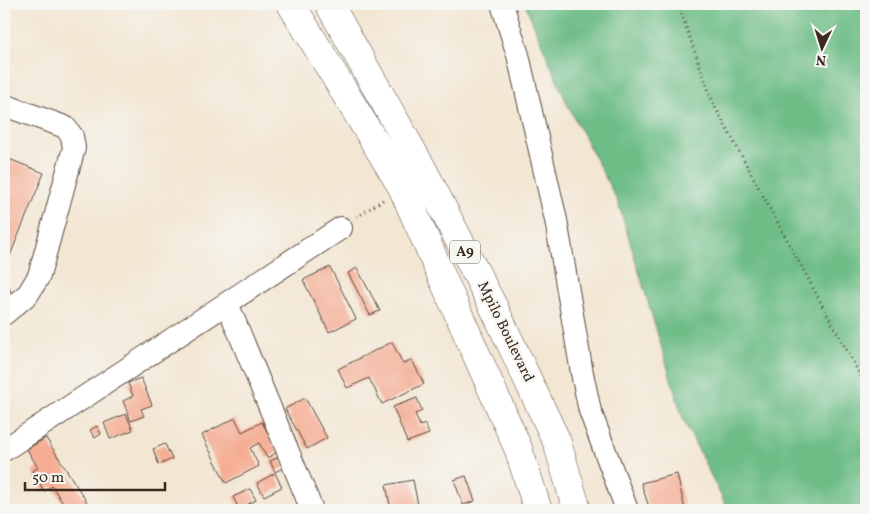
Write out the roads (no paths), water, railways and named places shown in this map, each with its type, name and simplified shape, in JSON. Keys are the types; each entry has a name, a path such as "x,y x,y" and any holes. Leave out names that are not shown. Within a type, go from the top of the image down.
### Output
{"highway":[{"name":"A9","path":"291,4 402,187 518,448 538,510"},
{"name":"Mpilo Boulevard","path":"329,4 423,170 494,308 557,442 577,510"}],"street":[{"path":"502,4 518,55 556,220 590,411 627,510"},
{"path":"4,105 65,127 72,136 74,148 39,276 28,294 4,314"},
{"path":"4,450 341,228"},
{"path":"227,303 312,510"}]}
